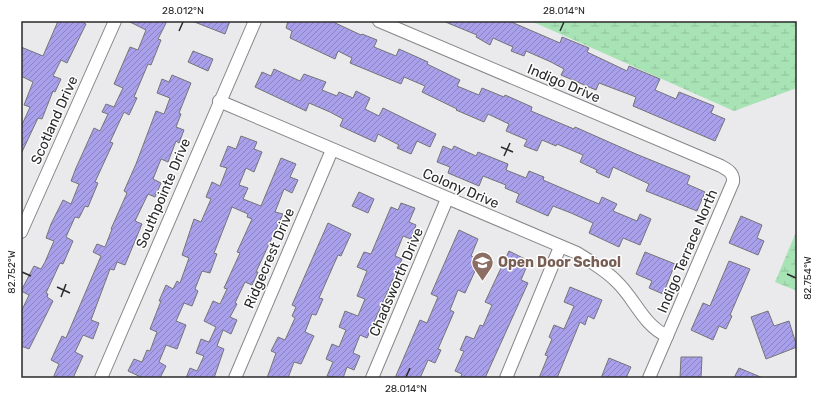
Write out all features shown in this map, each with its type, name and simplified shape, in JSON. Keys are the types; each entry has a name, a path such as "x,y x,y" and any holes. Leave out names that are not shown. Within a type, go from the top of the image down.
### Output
{"street":[{"name":"Scotland Drive","path":"21,232 115,21"},
{"name":"Southpointe Drive","path":"101,378 219,101 255,21"},
{"name":"Indigo Drive","path":"379,21 721,166 734,177"},
{"name":"Colony Drive","path":"219,101 577,253 618,282 652,327 667,336"},
{"name":"Ridgecrest Drive","path":"234,378 332,150"},
{"name":"Indigo Terrace North","path":"649,378 730,190 734,177"},
{"name":"Chadsworth Drive","path":"372,378 448,198"},
{"path":"506,378 560,247"}],"green space":[{"path":"531,21 797,21 797,88 734,111"},
{"path":"797,230 797,291 775,282"}],"building":[{"path":"58,21 80,21 86,24 67,63 61,60 53,76 61,79 55,92 53,91 42,119 38,118 21,154 21,127 30,107 24,105 33,82 21,76 21,47 43,56"},
{"path":"128,21 167,21 158,39 161,40 151,65 148,64 134,97 137,98 129,115 124,112 110,142 113,143 95,182 98,183 88,207 85,206 79,218 75,217 66,237 73,241 63,264 60,263 46,293 48,294 47,297 53,301 29,349 21,346 21,312 29,295 21,291 34,266 41,269 45,262 54,241 46,238 51,224 63,200 71,204 79,184 71,181 76,168 94,128 100,131 108,114 102,112 106,104 114,107 123,88 114,84 130,47 138,50 146,30"},
{"path":"192,21 230,21 225,34"},
{"path":"288,21 331,21 361,35 362,34 377,40 374,47 396,56 399,49 428,62 427,64 460,80 457,86 479,95 482,88 504,97 505,95 532,107 531,111 574,129 575,127 690,176 687,184 705,192 697,211 646,191 649,184 613,167 609,178 596,172 597,170 580,162 583,155 557,144 556,146 542,140 537,151 524,146 527,140 506,131 509,124 488,114 484,122 456,110 457,109 422,92 425,86 404,77 401,84 350,63 352,58 338,51 335,59 290,38 292,31 286,28"},
{"path":"443,21 509,21 560,43 562,37 589,48 587,52 627,71 629,66 660,79 655,90 676,99 679,92 714,106 711,113 725,119 715,141 633,106 636,97 599,83 596,90 561,75 564,69 551,62 526,51 524,56 511,51 513,47 493,38 490,45 476,37 477,35"},
{"path":"193,51 213,59 208,71 188,62"},
{"path":"274,69 300,81 304,74 326,82 322,90 337,96 339,92 353,98 356,91 370,98 365,109 379,116 383,108 436,134 430,147 417,141 411,154 397,148 399,145 378,134 375,142 340,126 343,119 330,112 309,103 306,111 255,87 262,72 271,76"},
{"path":"172,75 191,83 179,113 181,114 176,127 184,130 179,143 176,141 168,162 161,159 153,179 161,183 155,197 148,194 135,221 142,224 125,265 117,262 114,270 110,269 91,320 99,323 93,339 83,335 75,352 83,356 73,378 53,378 59,364 51,360 62,336 66,338 101,256 93,252 97,244 105,247 111,229 127,193 124,191 156,111 164,114 170,98 157,93 162,79 169,82"},
{"path":"241,136 257,142 254,149 262,152 254,172 246,168 239,185 248,188 243,199 261,206 281,158 296,164 290,177 298,180 292,193 284,189 275,212 283,214 256,272 258,272 252,285 245,282 235,303 237,304 230,317 237,320 231,334 223,330 217,346 224,349 214,378 186,378 190,368 197,371 204,356 196,353 201,339 209,342 216,327 204,321 213,301 220,304 227,289 224,288 240,253 237,252 252,219 247,217 248,214 232,207 214,253 217,254 210,273 202,271 195,289 198,291 192,306 184,303 176,321 186,325 177,349 166,345 159,362 166,366 160,378 143,378 128,371 134,359 142,362 147,350 150,351 157,332 150,329 161,301 159,301 166,285 173,289 177,281 180,283 189,258 182,255 194,219 201,222 211,199 206,197 212,182 220,186 227,168 220,166 228,146 236,149"},
{"path":"443,146 452,150 454,146 476,156 478,152 508,164 506,170 526,178 529,171 544,177 543,180 599,204 602,197 617,204 613,211 637,221 640,214 651,219 640,245 623,238 619,247 589,233 593,223 571,213 553,206 548,216 516,202 519,194 505,188 506,185 483,176 479,186 448,173 450,167 437,162"},
{"path":"359,192 374,199 368,213 352,206"},
{"path":"401,203 415,208 409,222 416,225 411,239 403,236 395,256 402,259 367,338 360,335 353,353 360,356 354,370 347,367 343,378 327,376 333,362 326,359 332,344 339,347 346,330 339,327 345,311 358,316 365,299 357,296 367,271 357,267 364,252 371,254 391,207 398,210"},
{"path":"741,216 762,225 757,238 764,241 758,255 729,243"},
{"path":"328,223 351,234 341,256 338,255 319,298 323,299 316,315 312,314 305,332 314,336 301,364 294,362 288,378 267,378 276,353 271,351 278,337 285,340 295,318 292,316 296,307 292,305"},
{"path":"459,230 478,239 471,256 480,260 465,293 458,290 450,310 454,312 438,349 441,350 435,363 428,360 420,378 395,378 420,320 427,323 438,297 431,294"},
{"path":"509,251 529,261 521,280 528,283 485,378 460,378 462,374 455,371 464,351 460,350 466,336 474,339 480,325 483,326 492,305 485,302"},
{"path":"645,252 675,264 663,294 649,288 652,281 636,274"},
{"path":"729,261 750,269 730,315 732,316 726,329 719,326 713,340 691,330 703,303 710,306"},
{"path":"570,287 602,300 594,319 588,316 585,325 580,322 557,378 539,378 548,356 545,355 552,339 549,337 554,325 564,329 574,306 564,302"},
{"path":"768,311 774,326 789,321 797,347 766,359 751,317"},
{"path":"681,357 702,357 701,378 680,378"},
{"path":"609,358 631,367 626,378 601,378"},
{"path":"739,368 763,378 734,378"}],"place":[{"name":"Open Door School","path":"483,282"}]}
